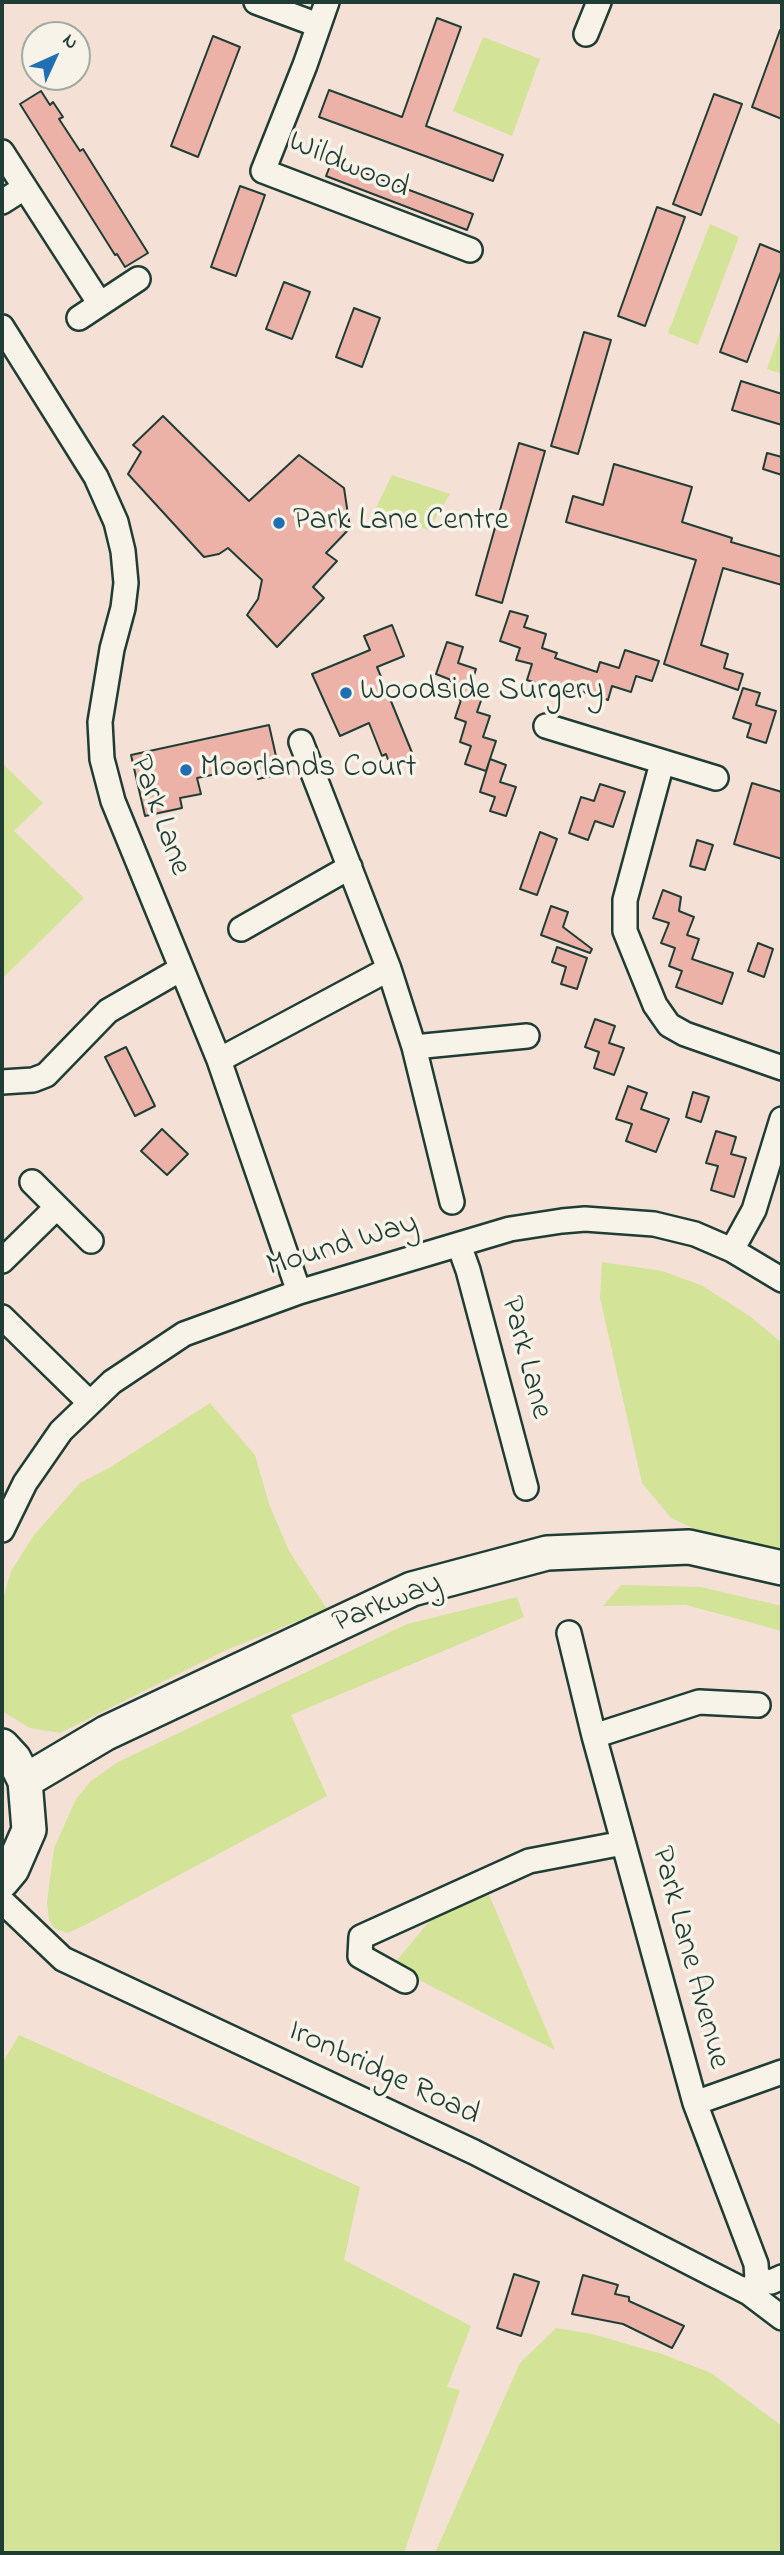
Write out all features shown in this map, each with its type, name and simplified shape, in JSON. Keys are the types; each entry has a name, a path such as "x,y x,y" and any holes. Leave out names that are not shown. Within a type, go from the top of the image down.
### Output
{"main road":[{"name":"Parkway","path":"25,1782 106,1733 412,1589 547,1553 689,1547 782,1568"},
{"path":"2,1746 14,1759 25,1782 29,1830 12,1869 2,1881"}],"street":[{"path":"256,2 318,25"},
{"name":"Wildwood","path":"327,2 263,171 470,250"},
{"path":"586,34 599,2"},
{"path":"2,152 100,304"},
{"path":"2,202 24,188"},
{"path":"79,318 138,279"},
{"name":"Park Lane","path":"2,327 102,486 116,523 123,551 126,583 100,722 102,759 113,801 219,1060 299,1292"},
{"path":"546,726 716,778"},
{"path":"301,742 389,969 414,1047 452,1202"},
{"path":"662,763 625,900 625,932 655,1005 669,1025 685,1034 782,1068"},
{"path":"242,929 350,867"},
{"path":"2,1082 33,1080 46,1075 108,1011 181,969"},
{"path":"219,1060 389,969"},
{"path":"414,1047 527,1036"},
{"path":"732,1250 754,1210 782,1119"},
{"path":"32,1182 91,1241"},
{"path":"2,1261 57,1207"},
{"name":"Mound Way","path":"2,1530 25,1483 61,1431 112,1381 184,1334 299,1292 510,1229 562,1221 607,1220 670,1228 714,1241 782,1280"},
{"name":"Park Lane","path":"459,1245 526,1488"},
{"path":"2,1317 89,1402"},
{"name":"Park Lane Avenue","path":"569,1633 594,1736 695,2103 756,2264 753,2286"},
{"path":"594,1736 699,1702 758,1705"},
{"path":"405,1981 360,1956 361,1937 529,1861 623,1843"},
{"name":"Ironbridge Road","path":"2,1901 63,1959 753,2286 782,2318"},
{"path":"695,2103 782,2072"},
{"path":"753,2286 782,2277"}],"green space":[{"path":"483,37 540,59 512,136 453,111"},
{"path":"710,224 739,237 698,345 668,333"},
{"path":"782,326 782,374 767,369"},
{"path":"392,475 450,494 428,530 375,510"},
{"path":"2,763 43,803 14,831 84,898 2,979"},
{"path":"602,1262 662,1271 701,1285 751,1317 782,1343 782,1549 708,1535 671,1518 642,1483 600,1298"},
{"path":"210,1403 255,1455 269,1504 289,1551 327,1609 224,1651 60,1733 30,1728 2,1711 2,1602 11,1571 34,1535 80,1483 109,1468"},
{"path":"621,1585 701,1587 782,1606 782,1631 686,1605 603,1606"},
{"path":"517,1597 524,1617 291,1715 327,1796 89,1923 68,1933 55,1929 49,1920 47,1902 54,1848 76,1799 91,1781 118,1762 407,1624"},
{"path":"487,1890 555,2050 392,1966 432,1918"},
{"path":"19,2035 360,2187 344,2260 471,2326 447,2387 460,2390 404,2553 2,2553 2,2064"},
{"path":"556,2328 592,2334 662,2354 711,2373 782,2426 782,2553 435,2553 520,2363"}],"building":[{"path":"437,18 461,27 426,126 503,155 493,181 319,117 329,90 402,117"},
{"path":"782,30 782,119 752,107"},
{"path":"213,36 240,47 198,157 171,146"},
{"path":"41,91 50,105 53,102 63,117 59,119 80,151 83,149 148,253 125,267 20,104"},
{"path":"714,94 742,104 701,215 673,204"},
{"path":"332,161 473,214 467,230 326,176"},
{"path":"240,186 265,195 236,276 211,267"},
{"path":"657,207 685,217 645,326 618,316"},
{"path":"760,244 782,253 782,269 747,362 720,352"},
{"path":"284,282 310,292 292,339 266,329"},
{"path":"354,308 380,318 362,367 336,357"},
{"path":"584,332 611,340 578,454 551,446"},
{"path":"741,381 782,394 782,425 732,410"},
{"path":"163,416 249,501 299,455 344,488 350,528 326,553 337,561 313,587 324,598 277,647 247,615 258,599 262,580 228,548 219,554 204,557 128,474 141,452 133,445"},
{"path":"519,443 545,451 502,603 476,595"},
{"path":"767,453 782,457 782,475 763,469"},
{"path":"614,464 692,487 682,522 732,538 731,542 782,557 782,585 723,568 701,645 728,654 724,668 743,674 738,690 664,664 696,560 566,522 573,496 603,505"},
{"path":"510,611 528,616 524,627 546,634 542,648 557,653 555,658 597,672 600,662 619,668 625,650 659,661 652,681 636,676 631,692 612,686 608,700 562,685 560,691 527,680 532,664 516,660 520,648 500,641"},
{"name":"Woodside Surgery","path":"392,625 404,656 377,667 413,755 390,765 386,754 382,756 369,723 340,736 312,674 370,650 364,636"},
{"path":"447,642 463,647 458,663 476,669 470,688 484,692 477,712 490,716 483,737 496,741 486,771 465,764 471,746 460,742 466,722 455,718 461,700 446,695 451,680 436,674"},
{"path":"743,688 760,693 756,705 776,711 766,743 747,737 751,724 733,718"},
{"name":"Moorlands Court","path":"269,725 280,774 258,779 255,766 197,778 201,794 180,798 182,808 145,816 131,755"},
{"path":"490,759 506,765 500,782 516,787 506,816 490,811 495,797 480,792"},
{"path":"752,783 782,792 782,859 734,844"},
{"path":"600,784 625,792 613,827 595,821 588,840 569,833 581,797 594,801"},
{"path":"540,832 557,839 537,895 520,889"},
{"path":"697,840 713,845 705,870 690,866"},
{"path":"663,890 681,897 679,911 694,917 687,935 699,939 692,959 733,973 722,1004 676,987 682,971 669,966 675,948 661,943 669,923 653,918"},
{"path":"551,906 568,912 563,927 592,949 590,953 541,935"},
{"path":"758,943 773,949 764,977 748,971"},
{"path":"557,947 587,958 577,989 561,984 566,967 552,962"},
{"path":"595,1019 615,1026 609,1043 624,1048 614,1075 594,1068 599,1052 585,1047"},
{"path":"126,1047 155,1106 135,1116 105,1057"},
{"path":"628,1086 647,1093 641,1109 669,1119 656,1152 626,1141 632,1124 616,1119"},
{"path":"693,1092 709,1097 701,1122 686,1117"},
{"path":"162,1129 188,1154 167,1175 141,1151"},
{"path":"716,1131 736,1137 731,1154 746,1158 734,1197 711,1190 718,1166 706,1163"},
{"path":"514,2274 539,2282 521,2336 497,2328"},
{"path":"583,2275 618,2285 615,2294 629,2297 629,2301 684,2326 672,2348 623,2324 572,2314"}],"place":[{"name":"Park Lane Centre","path":"279,523"},
{"name":"Woodside Surgery","path":"346,693"},
{"name":"Moorlands Court","path":"186,770"}]}
